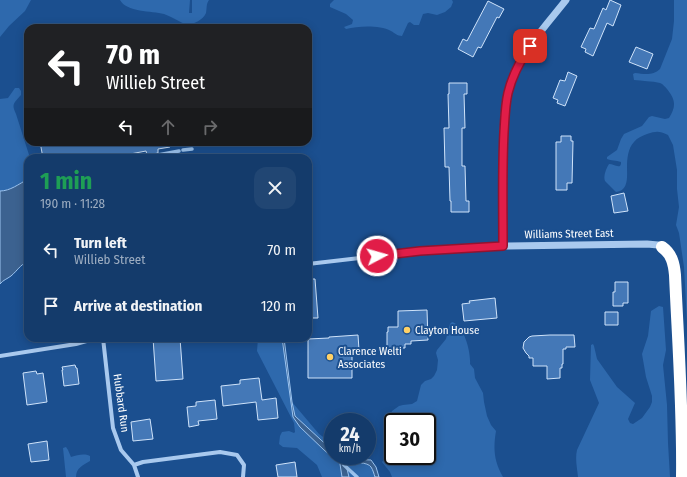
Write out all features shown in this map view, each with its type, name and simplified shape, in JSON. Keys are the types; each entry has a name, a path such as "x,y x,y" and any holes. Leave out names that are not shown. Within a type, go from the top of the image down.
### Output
{"highway":[{"path":"662,247 672,257 675,275 682,477"}],"street":[{"path":"503,246 503,147 505,109 512,78 524,56 566,0"},
{"name":"Williams Street East","path":"312,264 420,251 503,246 646,244 658,245 662,247"},
{"path":"0,356 83,342"},
{"name":"Hubbard Run","path":"103,342 113,428 121,450 134,465 138,477"},
{"path":"134,465 143,462 220,452 237,455 244,465 244,477"}],"shaded area":[{"path":"0,0 31,0 25,11 0,37"},
{"path":"120,0 190,0 189,13 192,13 192,0 209,0 206,13 203,18 191,24 185,24 164,14 133,9 123,4"},
{"path":"334,0 452,0 453,2 451,7 445,12 437,15 428,13 423,14 419,25 414,25 410,22 408,23 402,36 386,29 375,27 357,27 346,29 344,27 352,24 353,20 346,14 330,7 330,4"},
{"path":"674,0 687,0 687,322 684,267 679,233 676,225 679,207 677,170 673,145 668,135 660,132 653,132 641,136 634,142 630,147 628,154 625,186 620,191 616,192 605,181 604,177 609,164 620,166 621,164 621,162 607,159 607,157 617,150 624,134 642,126 649,117 669,118 673,110 674,104 672,97 663,85 657,82 634,80 633,74 651,74 660,69 672,39"},
{"path":"15,88 19,88 21,95 15,102 14,108 24,139 24,146 26,146 29,154 24,154 24,181 11,189 0,191 0,99 8,98"},
{"path":"24,181 24,264 0,284 0,191 11,189"},
{"path":"659,306 663,307 666,350 663,365 667,405 670,477 578,477 576,460 577,450 599,403 590,380 591,345 593,344 594,346 597,359 617,387 635,403 628,419 630,423 633,424 642,418 652,402 652,396 646,377 642,354 648,336 651,311"},
{"path":"452,322 460,328 466,340 470,364 474,369 475,378 483,393 487,416 491,425 496,431 495,455 503,477 392,477 384,465 436,465 436,413 391,413 399,406 412,404 417,401 421,385 425,381 431,379 437,370 438,360 436,353 446,339 450,324"},
{"path":"258,342 284,342 292,402 319,434 324,438 324,465 368,465 372,467 376,477 322,477 317,465 297,448 283,447 279,444 282,432 295,432 294,423 257,351"},
{"path":"283,342 284,342 295,416 324,443 324,450 300,427 293,417"},
{"path":"66,447 71,457 83,454 90,456 90,461 82,465 77,471 76,477 66,477 63,448"},
{"path":"340,465 346,465 349,477 342,477"},
{"path":"369,465 375,465 379,477 375,477"}],"building":[{"path":"610,0 621,5 613,26 607,23 593,56 585,52 586,49 581,47 590,28 594,29 603,8 606,10"},
{"path":"488,1 504,9 499,18 497,17 481,48 478,47 473,57 458,49 463,39 467,41"},
{"path":"636,47 653,54 647,69 629,62"},
{"path":"568,72 577,76 565,106 557,103 558,100 553,98 560,80 565,81"},
{"path":"449,83 467,83 467,94 464,94 465,128 462,128 462,166 465,166 466,201 469,201 469,212 451,212 449,167 445,167 444,128 449,128"},
{"path":"561,136 571,136 571,141 573,141 572,183 567,183 567,190 556,190 556,142 561,142"},
{"path":"41,146 170,146 158,149 158,153 152,154 147,154 146,151 130,154 42,154"},
{"path":"624,193 628,211 614,213 611,196"},
{"path":"312,279 315,279 318,318 312,318"},
{"path":"615,282 628,282 628,303 623,303 623,306 613,306"},
{"path":"495,298 497,318 464,321 462,304 470,303 469,301"},
{"name":"Clayton House","path":"427,310 428,340 411,341 411,344 405,344 405,348 387,348 388,327 398,327 398,311"},
{"path":"605,312 618,312 618,325 605,325"},
{"name":"Clarence Welti Associates","path":"358,335 359,350 352,351 352,378 308,378 308,342 312,342 312,339"},
{"path":"574,335 575,347 566,347 566,349 563,349 563,364 562,368 560,368 560,378 547,379 547,366 533,366 533,358 529,358 523,348 524,342 529,337"},
{"path":"153,342 180,342 183,379 156,381"},
{"path":"75,365 77,368 79,384 64,386 62,367"},
{"path":"36,371 37,374 43,373 47,402 27,405 23,373"},
{"path":"259,378 262,400 276,398 278,418 258,420 256,402 223,406 221,386 240,384 240,380"},
{"path":"215,400 217,419 198,421 199,425 189,427 187,407 196,406 196,402"},
{"path":"150,419 153,439 133,441 131,422"},
{"path":"47,441 49,460 31,462 28,444"},
{"path":"295,462 297,477 278,477 276,465"}],"waterway":[{"path":"183,150 192,149"},
{"path":"163,154 179,151"},
{"path":"344,465 357,477"}],"place":[{"name":"Clayton House","path":"407,330"},
{"name":"Clarence Welti Associates","path":"330,357"}],"route":[{"path":"377,256 420,251 503,246 503,147 505,109 512,78 530,46"}]}
